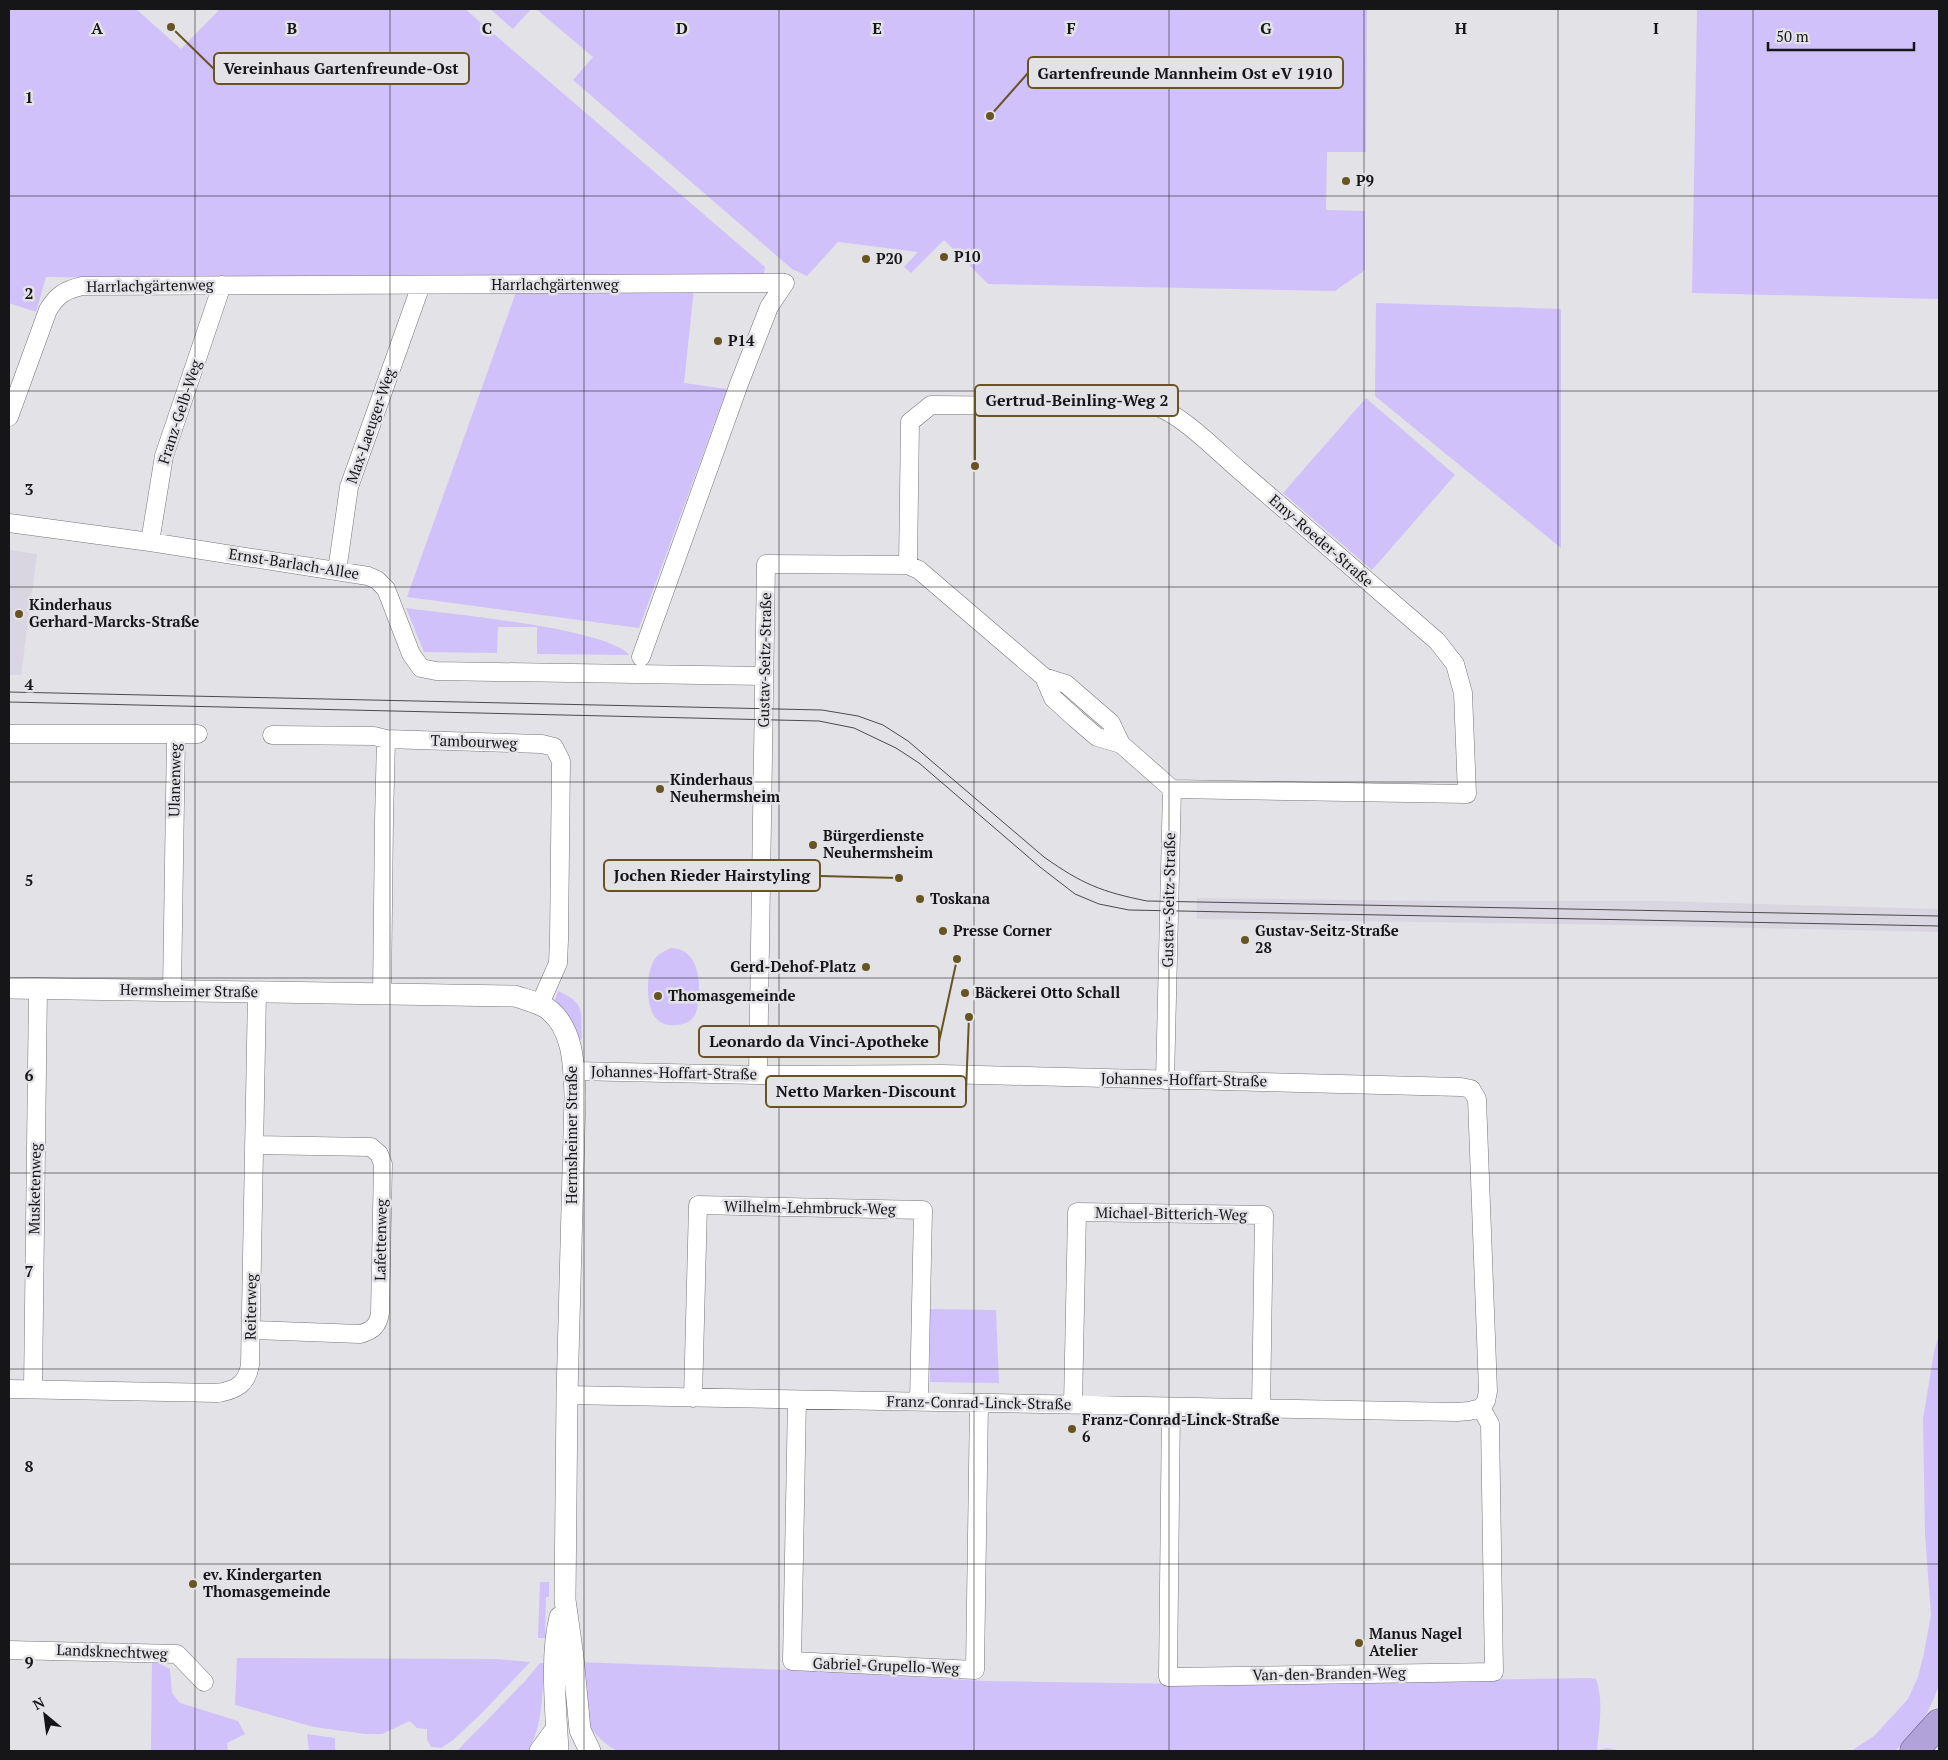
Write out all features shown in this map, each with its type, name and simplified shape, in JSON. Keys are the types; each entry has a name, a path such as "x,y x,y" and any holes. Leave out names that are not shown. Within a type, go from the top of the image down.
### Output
{"highway":[{"path":"1914,1751 1939,1723"}],"street":[{"name":"Harrlachgärtenweg","path":"9,416 48,310 56,297 69,289 82,286 784,283 769,307 739,384 641,658"},
{"name":"Franz-Gelb-Weg","path":"150,542 164,456 222,285"},
{"name":"Max-Laeuger-Weg","path":"337,571 349,487 421,286"},
{"name":"Emy-Roeder-Straße","path":"908,565 910,422 931,404 1157,407 1164,409 1184,423 1269,496 1437,641 1455,664 1463,693 1467,794 1172,789"},
{"name":"Ernst-Barlach-Allee","path":"9,523 150,542 368,576 386,588 411,654 421,668 436,671 764,676"},
{"name":"Gustav-Seitz-Straße","path":"758,1075 766,564 908,565"},
{"path":"908,565 919,570 1044,676 1066,684 1111,723 1121,744 1172,789"},
{"name":"Ulanenweg","path":"9,734 176,735 172,990"},
{"path":"176,735 198,734"},
{"path":"272,735 374,736 386,739 382,994"},
{"name":"Tambourweg","path":"386,739 542,744 554,747 561,761 560,940 558,963 540,1004"},
{"name":"Gustav-Seitz-Straße","path":"1165,1080 1172,789"},
{"name":"Hermsheimer Straße","path":"9,988 515,996 540,1004 549,1010 563,1029 572,1053 574,1071 575,1096 566,1395 565,1600 580,1730 590,1751"},
{"name":"Musketenweg","path":"33,1389 38,988"},
{"name":"Reiterweg","path":"9,1389 218,1393 242,1385 249,1374 257,992"},
{"name":"Johannes-Hoffart-Straße","path":"574,1071 758,1075 933,1074 1467,1087 1474,1091 1478,1105 1488,1391 1486,1401 1481,1408"},
{"name":"Lafettenweg","path":"251,1330 360,1334 374,1328 380,1313 382,1193 382,1160 377,1151 372,1147 254,1145"},
{"name":"Wilhelm-Lehmbruck-Weg","path":"693,1398 698,1205 923,1210 919,1402"},
{"name":"Michael-Bitterich-Weg","path":"1073,1405 1077,1212 1264,1215 1261,1409"},
{"name":"Franz-Conrad-Linck-Straße","path":"566,1395 1457,1412 1481,1408"},
{"name":"Gabriel-Grupello-Weg","path":"797,1400 792,1662 975,1670 979,1403"},
{"name":"Van-den-Branden-Weg","path":"1171,1407 1168,1677 1494,1672 1490,1424 1481,1408"},
{"name":"Hermsheimer Straße","path":"558,1751 557,1630 565,1600"},
{"name":"Landsknechtweg","path":"9,1650 177,1654 204,1682"},
{"path":"540,1751 557,1728"}],"shaded area":[{"path":"9,9 136,9 181,49 220,9 465,9 765,267 763,277 695,279 684,383 727,389 639,628 407,597 520,281 46,277 36,312 9,303"},
{"path":"490,9 531,9 513,29"},
{"path":"536,9 1367,9 1366,152 1327,152 1326,210 1365,211 1365,270 1335,291 988,284 944,240 911,273 904,267 918,252 838,242 807,276 792,269 573,80 593,57"},
{"path":"1697,9 1939,9 1939,299 1692,293"},
{"path":"1376,303 1561,309 1561,548 1375,396"},
{"path":"1366,398 1455,475 1372,570 1283,493"},
{"name":"Kinderhaus Gerhard-Marcks-Straße","path":"9,550 37,554 21,675 9,675"},
{"path":"406,608 489,618 560,630 615,645 629,655 537,654 537,627 498,627 497,653 424,652"},
{"path":"1197,898 1659,901 1939,909 1939,932 1197,919"},
{"path":"671,948 680,950 692,958 699,981 698,1006 694,1017 680,1025 664,1024 655,1017 650,1006 648,990 649,975 654,960"},
{"path":"558,991 573,1000 580,1009 582,1038 579,1041 566,1013 555,1000"},
{"path":"930,1309 996,1310 999,1383 930,1382"},
{"path":"1939,1334 1939,1685 1922,1721 1895,1751 1851,1751 1874,1736 1908,1699 1918,1677 1924,1653 1931,1615 1925,1534 1923,1419 1934,1352"},
{"path":"540,1582 549,1582 549,1597 546,1597 545,1631 548,1631 548,1638 538,1638"},
{"path":"237,1658 497,1659 530,1662 482,1713 453,1740 441,1748 431,1747 427,1739 427,1729 417,1728 410,1721 382,1734 365,1734 314,1727 235,1705"},
{"path":"152,1660 170,1669 172,1693 180,1703 238,1721 245,1734 227,1743 228,1751 151,1751"},
{"path":"578,1662 815,1671 985,1681 1188,1684 1590,1678 1596,1679 1600,1696 1597,1750 1608,1748 1621,1751 617,1751 594,1732 585,1719 583,1704 588,1688 583,1690"},
{"path":"540,1663 545,1663 541,1709 537,1730 528,1751 457,1751 525,1681"},
{"path":"307,1734 335,1738 335,1749 337,1751 309,1751"}],"tram line":[{"path":"9,692 822,710 858,716 883,725 908,741 1057,866 1093,886 1147,901 1939,916"},
{"path":"9,702 819,721 854,728 896,748 919,763 1040,867 1075,894 1099,904 1129,910 1939,926"}],"place":[{"name":"Vereinhaus Gartenfreunde-Ost","path":"171,27"},
{"name":"Gartenfreunde Mannheim Ost eV 1910","path":"990,116"},
{"name":"P9","path":"1346,181"},
{"name":"P10","path":"944,257"},
{"name":"P20","path":"866,259"},
{"name":"P14","path":"718,341"},
{"name":"Gertrud-Beinling-Weg 2","path":"975,466"},
{"name":"Kinderhaus Gerhard-Marcks-Straße","path":"19,614"},
{"name":"Kinderhaus Neuhermsheim","path":"660,789"},
{"name":"Bürgerdienste Neuhermsheim","path":"813,845"},
{"name":"Jochen Rieder Hairstyling","path":"899,878"},
{"name":"Toskana","path":"920,899"},
{"name":"Presse Corner","path":"943,931"},
{"name":"Gustav-Seitz-Straße 28","path":"1245,940"},
{"name":"Leonardo da Vinci-Apotheke","path":"957,959"},
{"name":"Gerd-Dehof-Platz","path":"866,967"},
{"name":"Bäckerei Otto Schall","path":"965,993"},
{"name":"Thomasgemeinde","path":"658,996"},
{"name":"Netto Marken-Discount","path":"969,1017"},
{"name":"Franz-Conrad-Linck-Straße 6","path":"1072,1429"},
{"name":"ev. Kindergarten Thomasgemeinde","path":"193,1584"},
{"name":"Manus Nagel Atelier","path":"1359,1643"}]}
